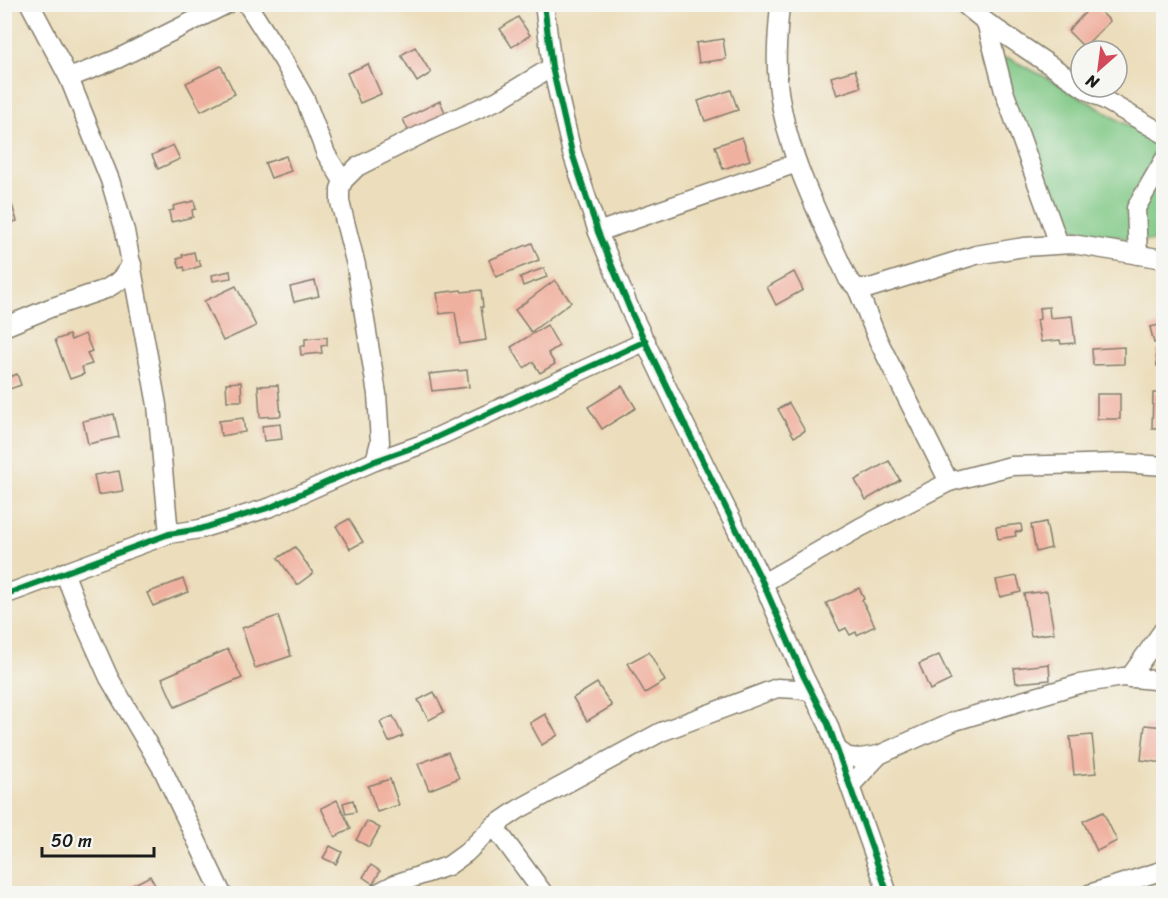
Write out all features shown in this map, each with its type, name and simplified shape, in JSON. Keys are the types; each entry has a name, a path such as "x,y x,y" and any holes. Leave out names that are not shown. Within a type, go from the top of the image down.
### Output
{"street":[{"path":"30,4 69,78 110,180 132,264 157,405 169,534"},
{"path":"69,78 117,60 227,4"},
{"path":"247,4 305,99 326,154 343,181"},
{"path":"544,4 552,67 572,153 598,232 685,426 764,583 799,666 828,724 888,894"},
{"path":"780,4 778,84 786,125 797,163 848,279 857,288 878,340 949,482"},
{"path":"964,4 986,22 1069,78"},
{"path":"986,22 1004,91 1059,244"},
{"path":"375,461 380,442 377,394 356,265 340,202 340,189 343,181 357,166 498,100 552,67"},
{"path":"1103,99 1164,134"},
{"path":"1138,255 1136,208 1164,160"},
{"path":"598,232 797,163"},
{"path":"857,288 870,288 976,255 1024,247 1072,244 1164,259"},
{"path":"4,327 50,308 106,290 119,281 132,264"},
{"path":"4,595 169,534 200,529 271,507 375,461 430,441 646,341"},
{"path":"764,583 861,527 949,482 1011,466 1083,463 1164,466"},
{"path":"64,572 109,678 163,770 222,894"},
{"path":"1129,678 1164,629"},
{"path":"376,894 395,884 448,866 466,853 494,826 519,809 660,732 777,688 790,678 799,666"},
{"path":"838,750 848,757 879,755 955,721 1079,684 1129,678 1164,681"},
{"path":"777,688 812,692"},
{"path":"850,785 879,755"},
{"path":"494,826 544,894"},
{"path":"1089,894 1164,870"}],"green space":[{"path":"1008,58 1069,90 1069,99 1084,99 1163,143 1163,243 1095,234 1069,227 1037,178 998,60"}],"building":[{"path":"1093,4 1110,21 1092,39 1076,39 1068,31"},
{"path":"518,17 530,35 512,47 500,29"},
{"path":"723,39 726,59 699,63 696,43"},
{"path":"415,47 431,73 417,82 401,55"},
{"path":"368,64 381,94 360,103 347,73"},
{"path":"221,66 235,94 201,111 186,83"},
{"path":"855,70 861,87 837,95 831,77"},
{"path":"731,90 738,110 705,121 698,101"},
{"path":"440,101 447,117 410,135 403,119"},
{"path":"742,137 750,160 723,169 715,146"},
{"path":"173,145 180,159 158,169 152,155"},
{"path":"286,156 291,171 271,178 265,163"},
{"path":"194,201 196,209 192,210 193,217 171,222 169,211 174,210 173,206"},
{"path":"12,205 17,221 4,225 4,207"},
{"path":"532,243 539,260 496,277 489,260"},
{"path":"194,252 196,261 199,260 201,266 185,271 184,267 180,268 177,259"},
{"path":"544,268 547,277 523,286 520,277"},
{"path":"230,271 231,278 213,281 212,275"},
{"path":"794,272 803,290 776,305 767,287"},
{"path":"555,280 571,302 531,332 515,310"},
{"path":"315,281 319,296 294,302 290,287"},
{"path":"236,286 256,326 223,341 204,301"},
{"path":"461,290 462,292 481,290 486,340 460,344 455,312 440,314 437,293"},
{"path":"1049,307 1050,318 1072,316 1075,343 1061,344 1060,340 1041,342 1037,320 1040,319 1039,308"},
{"path":"1164,324 1164,340 1154,343 1150,327"},
{"path":"547,325 559,346 548,353 555,364 540,373 533,362 524,368 511,347"},
{"path":"85,334 92,351 87,353 92,364 82,367 84,374 70,379 55,340 69,335 71,340"},
{"path":"327,337 327,345 321,346 322,353 301,355 300,346 305,346 305,339"},
{"path":"1124,347 1124,364 1093,365 1092,349"},
{"path":"1164,349 1164,366 1157,366 1156,350"},
{"path":"467,370 469,387 432,391 429,374"},
{"path":"17,374 21,385 4,391 4,379"},
{"path":"241,382 242,401 227,401 226,383"},
{"path":"278,385 281,416 260,417 258,386"},
{"path":"622,386 636,408 602,429 588,407"},
{"path":"1153,393 1164,393 1164,428 1152,428"},
{"path":"1097,394 1120,394 1120,419 1097,419"},
{"path":"789,403 805,431 794,437 778,409"},
{"path":"114,414 119,437 88,444 83,421"},
{"path":"243,418 245,432 221,436 219,421"},
{"path":"280,424 282,439 264,441 262,426"},
{"path":"889,461 900,480 866,500 855,480"},
{"path":"119,471 123,491 98,495 94,475"},
{"path":"349,519 363,542 350,549 336,526"},
{"path":"1046,522 1051,548 1036,552 1031,525"},
{"path":"1021,524 1022,531 1015,532 1016,536 998,539 996,527"},
{"path":"295,547 313,573 297,585 278,558"},
{"path":"1017,576 1021,592 1000,597 996,580"},
{"path":"183,579 188,592 153,606 147,593"},
{"path":"859,588 864,599 862,600 875,626 857,635 856,632 850,635 846,628 840,631 826,603"},
{"path":"1047,591 1054,633 1031,636 1024,594"},
{"path":"278,616 291,656 255,668 242,628"},
{"path":"228,649 242,678 175,707 162,678"},
{"path":"649,652 665,681 645,693 628,663"},
{"path":"939,655 951,680 930,690 919,664"},
{"path":"1049,664 1050,680 1016,683 1014,668"},
{"path":"597,683 612,706 587,721 573,698"},
{"path":"434,692 444,712 429,720 418,700"},
{"path":"545,714 558,735 542,745 530,723"},
{"path":"393,716 403,736 389,742 380,722"},
{"path":"1145,725 1164,727 1164,763 1141,760"},
{"path":"1092,735 1096,773 1074,775 1070,737"},
{"path":"448,752 459,778 429,790 418,764"},
{"path":"390,779 399,805 377,812 368,786"},
{"path":"337,800 351,829 335,837 321,808"},
{"path":"353,800 356,812 346,814 343,803"},
{"path":"1103,812 1117,841 1097,851 1083,821"},
{"path":"367,821 380,828 369,847 356,840"},
{"path":"330,846 342,852 336,864 323,858"},
{"path":"371,865 380,871 373,884 363,877"},
{"path":"150,876 160,894 130,894 127,888"}],"cycle path":[{"path":"544,4 552,67 572,153 598,232 631,312 763,583 804,677 828,724 888,894"},
{"path":"4,595 169,534 200,529 271,507 375,461 420,445 646,341"}]}
